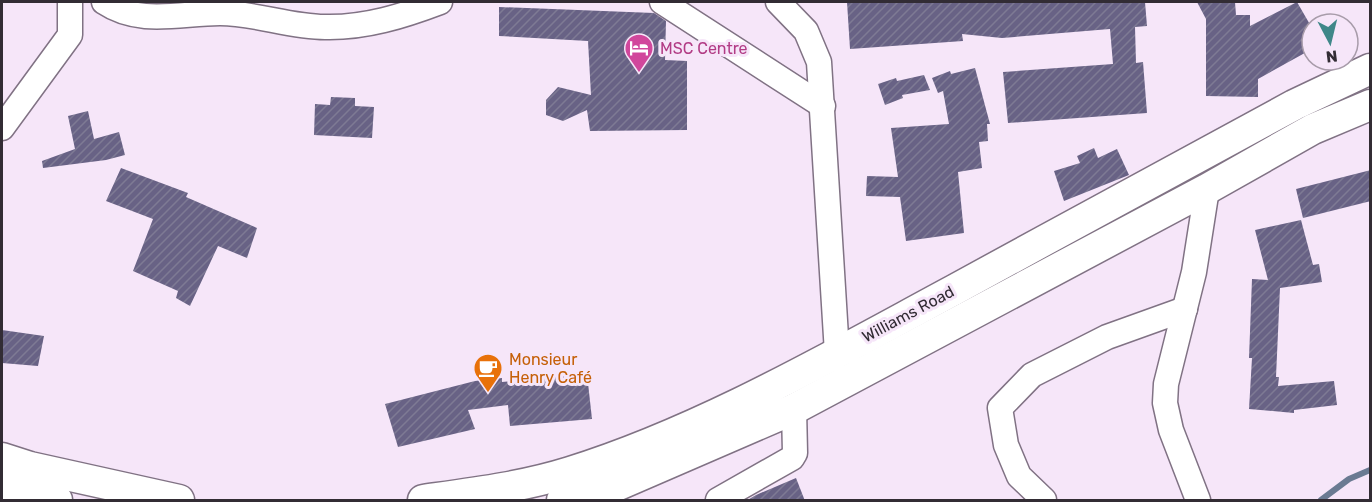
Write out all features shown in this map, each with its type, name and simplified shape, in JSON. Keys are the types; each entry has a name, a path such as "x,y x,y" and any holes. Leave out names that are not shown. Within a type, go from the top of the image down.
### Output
{"main road":[{"name":"Williams Road","path":"423,501 518,486 605,460 713,414 837,353 1294,105 1371,69"},
{"name":"Williams Road","path":"562,501 616,486 794,409 1207,189 1313,129 1371,105"},
{"path":"2,458 41,470 179,501"},
{"path":"2,485 57,501"}],"street":[{"path":"2,128 70,35 70,2"},
{"path":"104,2 133,14 164,18 220,13 324,27 382,22 440,2"},
{"path":"662,2 823,106"},
{"path":"778,2 806,32 819,62 837,353"},
{"path":"1198,501 1171,430 1165,403 1166,384 1194,272 1207,189"},
{"path":"1044,501 1019,476 1006,445 1000,408 1032,375 1107,337 1185,309"},
{"path":"718,501 792,458 795,453 794,409"}],"building":[{"path":"847,2 1145,2 1147,26 1135,27 1136,63 1143,62 1147,113 1008,123 1003,72 1113,64 1110,29 1002,38 962,34 963,41 850,49"},
{"path":"1197,2 1235,2 1236,15 1250,15 1250,26 1297,2 1303,12 1300,12 1300,56 1258,79 1258,97 1206,96 1206,19"},
{"name":"MSC Centre","path":"499,7 654,13 666,21 665,60 687,61 687,130 590,131 587,110 563,121 546,115 546,100 558,87 591,95 588,41 499,36"},
{"path":"975,68 990,124 987,124 988,141 979,142 982,168 958,172 964,233 906,241 900,197 866,196 867,176 898,177 891,128 949,124 943,91 938,93 932,78 950,71 951,74"},
{"path":"924,75 930,90 902,95 903,98 885,105 878,84 896,78 897,81"},
{"path":"331,97 355,98 355,106 374,107 372,138 314,135 315,104 330,105"},
{"path":"88,111 94,139 119,132 125,155 106,160 43,168 42,161 75,149 68,116"},
{"path":"1094,148 1098,158 1117,149 1129,175 1064,201 1054,171 1080,163 1077,156"},
{"path":"121,168 188,193 186,197 257,228 247,258 218,246 190,306 176,298 178,291 133,271 153,219 106,201"},
{"path":"1371,170 1371,201 1303,218 1296,189"},
{"path":"1301,220 1313,265 1319,264 1322,282 1280,288 1276,377 1279,377 1278,386 1334,381 1337,405 1294,410 1294,413 1249,409 1252,358 1249,358 1252,279 1268,280 1255,230"},
{"path":"2,330 44,336 38,366 2,363"},
{"path":"587,374 592,419 510,426 508,405 468,410 475,429 398,447 385,404 475,381 502,378 502,382"},
{"path":"796,478 805,501 746,501 756,495"}],"waterway":[{"path":"1321,500 1349,479 1370,470"}],"place":[{"name":"MSC Centre","path":"639,74"},
{"name":"Monsieur Henry Café","path":"488,394"}]}
